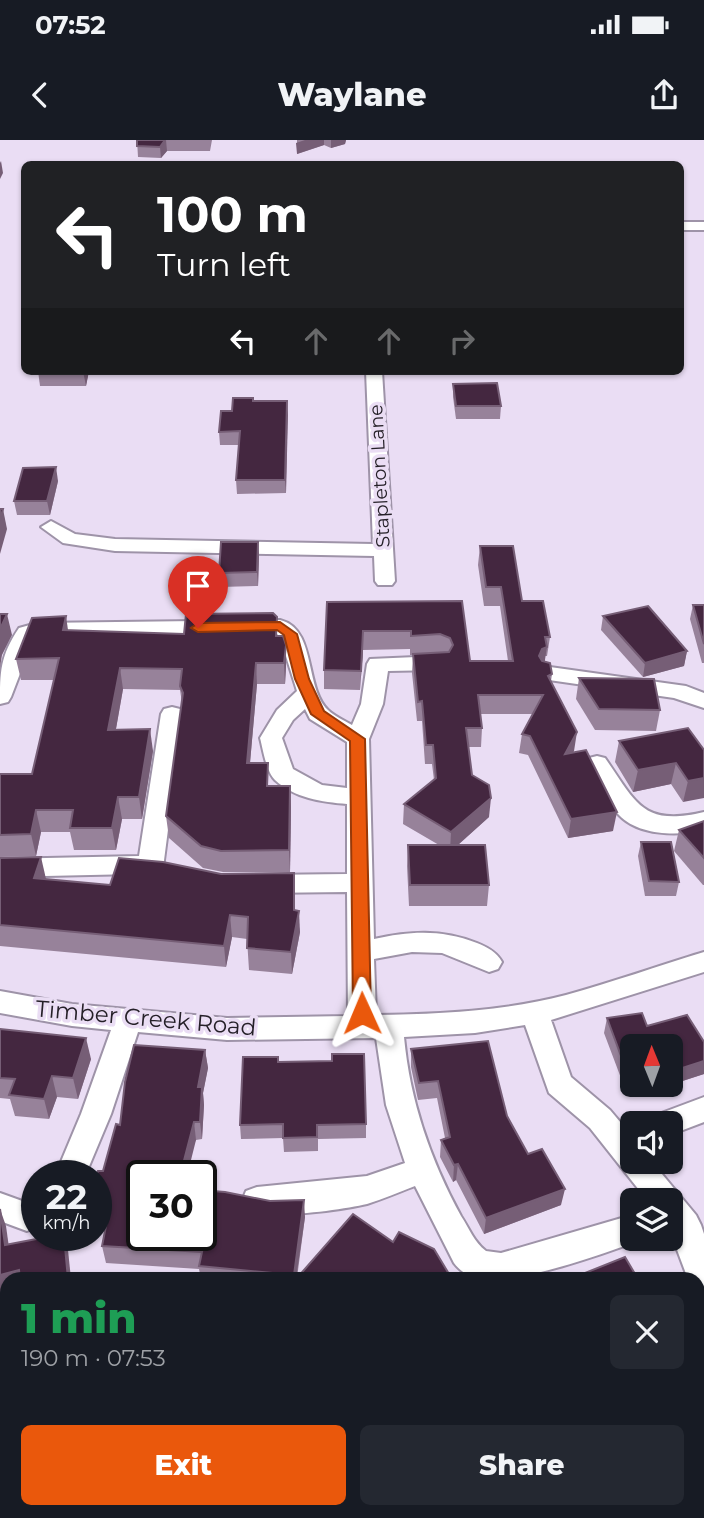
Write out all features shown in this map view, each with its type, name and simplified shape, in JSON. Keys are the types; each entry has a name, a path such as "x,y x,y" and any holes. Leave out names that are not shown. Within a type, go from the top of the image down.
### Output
{"street":[{"path":"684,226 704,226"},
{"name":"Stapleton Lane","path":"374,375 385,581"},
{"path":"51,527 70,539 115,545 383,550"},
{"path":"0,697 16,651 26,633 37,629 280,626 290,634 302,679 318,714 358,739"},
{"path":"439,663 378,664 372,704 358,739 362,952 376,1027 390,1054 404,1121 437,1202 468,1257 491,1268 513,1265 620,1233"},
{"path":"550,674 678,691 704,701"},
{"path":"308,692 285,715 271,738 283,774 317,793 359,797"},
{"path":"0,868 136,865 160,870 172,714"},
{"path":"597,764 631,813 648,820 682,825 704,821"},
{"path":"234,884 360,883"},
{"path":"362,952 432,939 467,948 489,962"},
{"name":"Timber Creek Road","path":"0,1002 72,1015 227,1029 376,1027 475,1022 566,1006 704,962"},
{"path":"534,1013 559,1084 600,1119 620,1140"},
{"path":"77,1160 96,1114 128,1021"},
{"path":"683,1118 704,1109"},
{"path":"236,1196 258,1201 288,1200 367,1190 424,1169"},
{"path":"0,1207 21,1215"},
{"path":"683,1223 702,1272"}],"building":[{"path":"137,140 165,140 160,147 137,146"},
{"path":"497,383 501,406 456,406 453,384"},
{"path":"233,398 287,401 285,480 236,480 240,431 219,432 221,411 232,411"},
{"path":"56,467 47,501 14,501 23,468"},
{"path":"221,542 258,542 257,572 219,573"},
{"path":"480,546 513,546 522,601 543,601 550,637 545,637 547,647 542,649 539,656 542,661 550,663 552,674 548,676 577,732 565,754 586,750 617,812 571,819 530,736 522,734 543,695 478,695 482,728 466,728 472,775 489,785 491,798 451,832 404,804 436,778 433,745 426,745 422,701 418,702 413,654 449,652 453,645 450,638 440,634 411,636 411,631 363,631 361,671 324,670 327,602 462,601 470,661 513,661 501,587 486,587"},
{"path":"693,605 704,605 704,644"},
{"path":"648,606 687,651 645,663 603,616"},
{"path":"273,613 277,617 276,636 283,636 286,645 284,663 256,663 247,763 268,763 267,786 290,786 289,850 221,851 201,846 166,816 183,693 180,686 182,669 120,668 108,730 150,729 139,797 118,797 112,828 70,828 73,810 36,810 31,834 0,835 0,774 32,774 59,658 16,659 32,618 66,616 63,630 184,634 186,614"},
{"path":"0,614 7,614 0,629"},
{"path":"579,678 654,679 660,710 599,709"},
{"path":"688,728 704,750 704,778 688,781 676,763 638,770 619,741"},
{"path":"704,821 704,858 679,830"},
{"path":"641,842 671,842 679,882 649,881"},
{"path":"408,845 485,845 489,885 410,885"},
{"path":"41,857 34,878 110,885 119,858 163,862 221,874 294,873 294,910 299,911 291,952 247,948 248,917 230,915 224,946 0,925 0,858"},
{"path":"642,1013 647,1026 687,1015 704,1042 704,1061 683,1068 683,1034 620,1034 620,1053 607,1018"},
{"path":"0,1029 86,1038 73,1078 52,1076 44,1099 9,1095 15,1079 0,1078"},
{"path":"488,1041 507,1116 528,1154 542,1149 565,1189 486,1218 458,1164 454,1165 441,1140 450,1137 438,1081 419,1083 411,1049"},
{"path":"134,1045 205,1050 198,1087 202,1087 200,1122 194,1122 184,1160 126,1160 126,1247 112,1247 112,1160 106,1160 116,1124 120,1125 125,1082"},
{"path":"332,1054 364,1054 366,1124 317,1125 317,1137 283,1138 283,1124 240,1125 243,1057 278,1057 278,1062 332,1061"},
{"path":"217,1191 270,1201 304,1200 294,1272 199,1266 202,1252 185,1251 217,1251"},
{"path":"0,1209 5,1245 21,1242 21,1251 65,1251 67,1272 0,1272"},
{"path":"353,1214 393,1242 399,1232 434,1249 448,1272 302,1272"},
{"path":"625,1257 634,1272 588,1272"}],"route":[{"path":"198,628 280,626 290,634 302,679 318,714 358,739 362,1013"}]}
